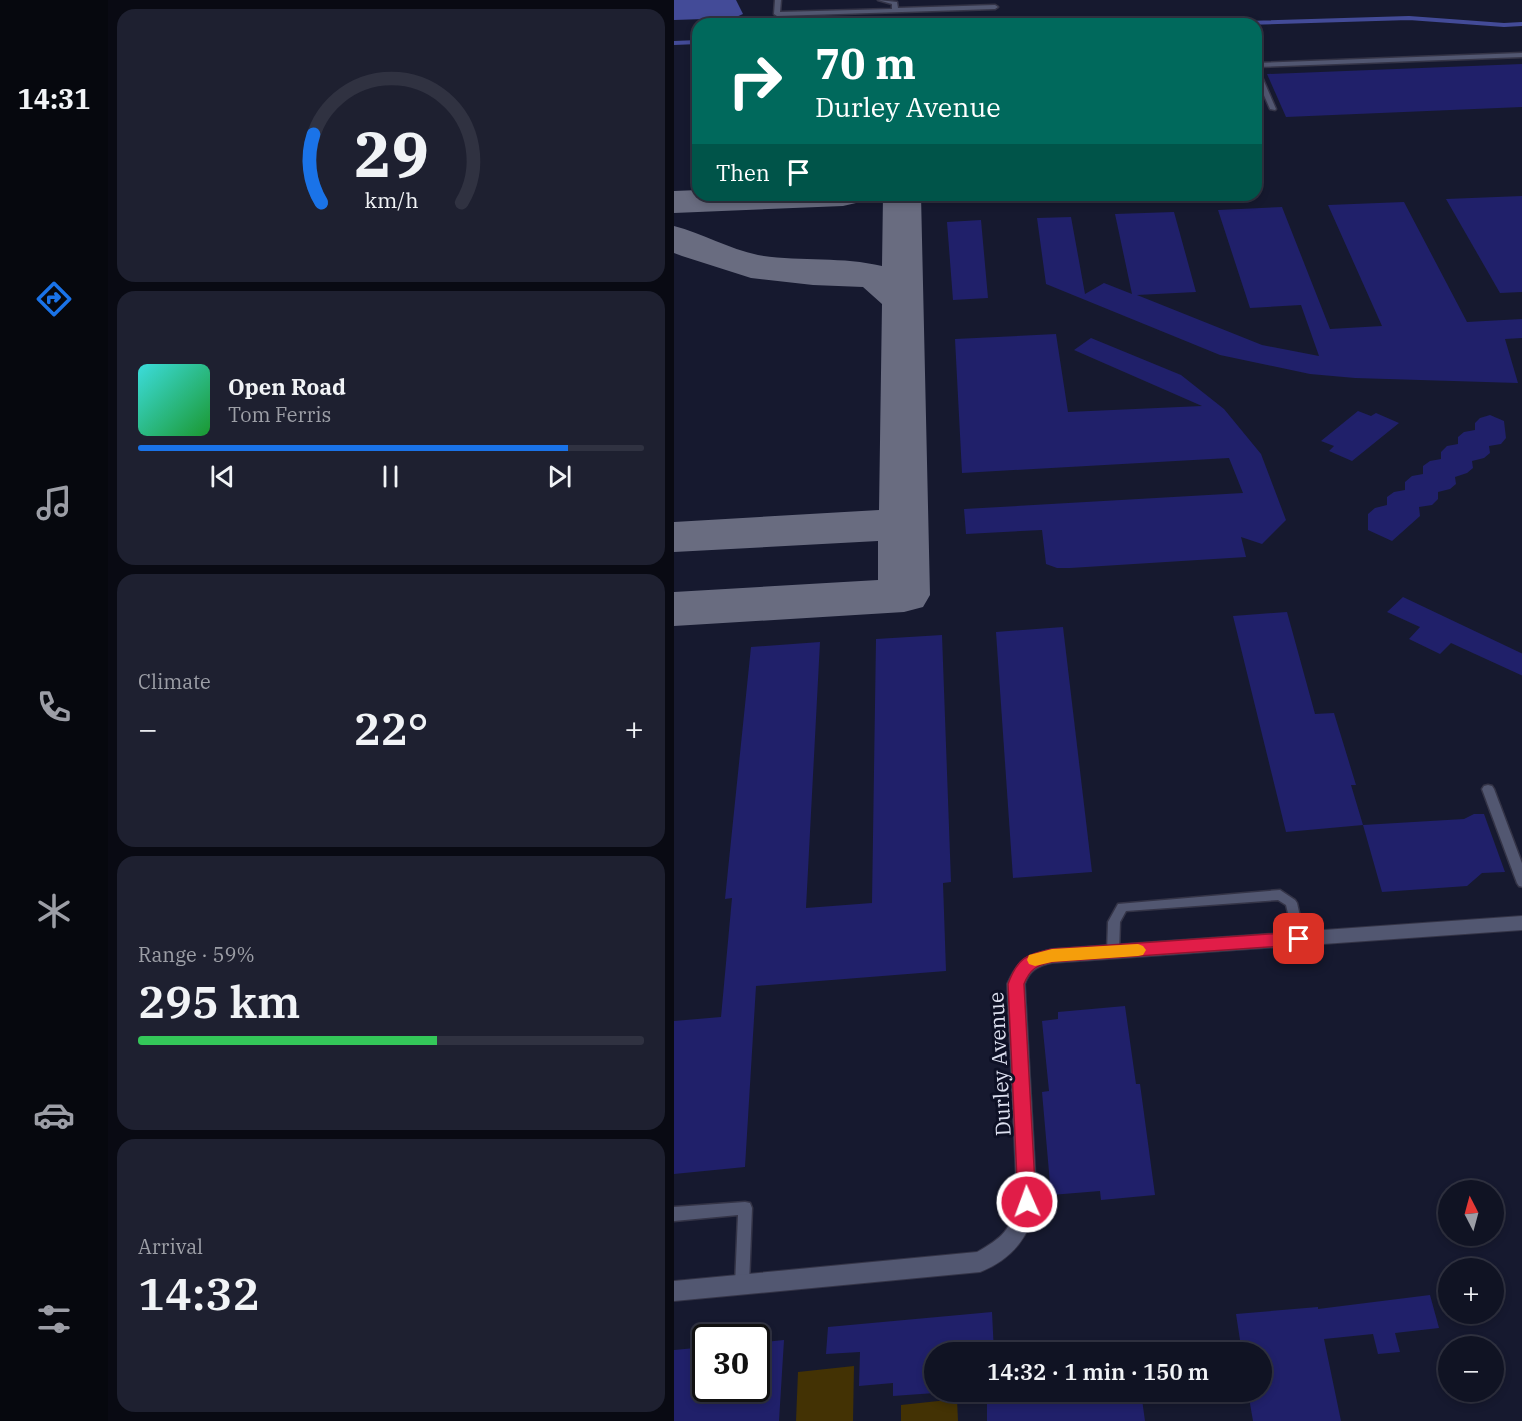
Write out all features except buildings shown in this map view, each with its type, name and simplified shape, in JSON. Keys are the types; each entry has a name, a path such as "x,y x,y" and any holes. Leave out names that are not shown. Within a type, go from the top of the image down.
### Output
{"street":[{"name":"Durley Avenue","path":"674,1291 980,1262 1008,1246 1023,1225 1027,1202 1016,984 1021,970 1032,960 1052,956 1523,923"}],"lane":[{"path":"778,0 777,14 995,7"},
{"path":"881,0 895,3 895,10"},
{"path":"1262,65 1523,55"},
{"path":"1262,84 1273,109"},
{"path":"1488,789 1523,883"},
{"path":"1114,952 1114,922 1122,907 1192,900 1280,895 1291,903 1299,939"},
{"path":"674,1214 745,1208 742,1285"}],"shaded area":[{"path":"854,1366 853,1421 796,1421 798,1372"},
{"path":"957,1402 958,1421 901,1421 901,1405"}],"water":[{"path":"674,0 736,0 743,14 734,18 674,20"}],"waterway":[{"path":"1262,22 1409,18 1504,25 1523,24"},
{"path":"674,43 692,42"}],"taxiway":[{"path":"674,202 698,201"},
{"path":"902,201 904,524"},
{"path":"674,238 696,248 751,266 813,273 868,275 877,278 901,300"},
{"path":"674,537 904,524"},
{"path":"674,609 904,595 904,524"}],"slow traffic":[{"path":"1035,960 1052,956 1138,950"}],"route":[{"path":"1027,1202 1016,984 1021,970 1032,960 1052,956 1299,939"}]}
